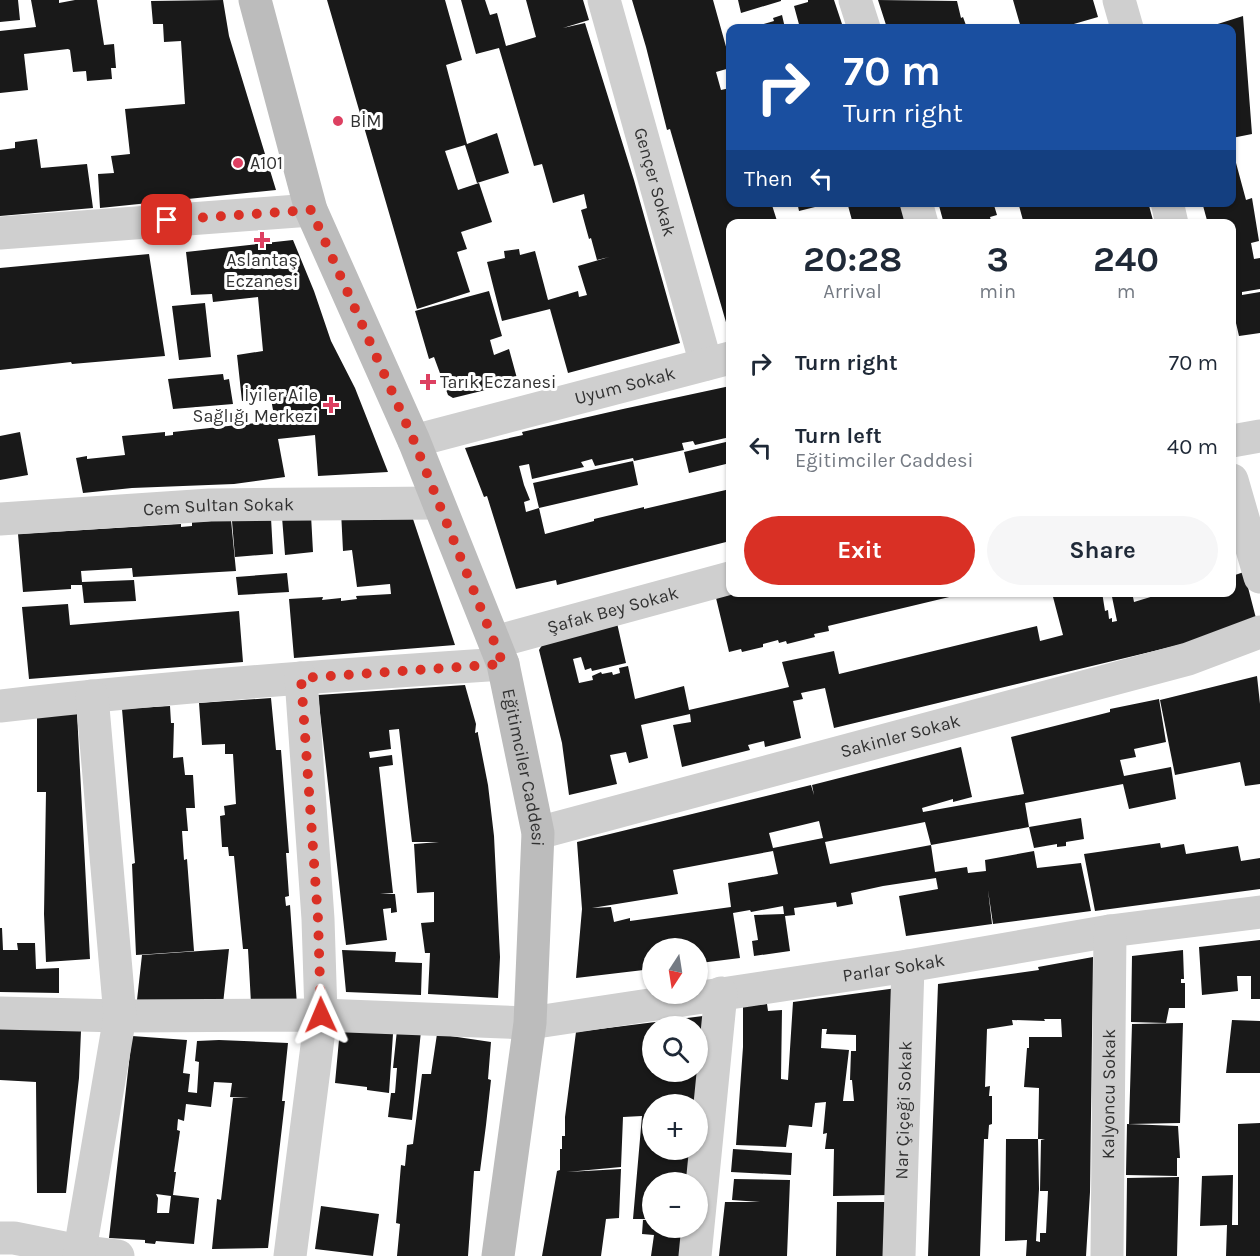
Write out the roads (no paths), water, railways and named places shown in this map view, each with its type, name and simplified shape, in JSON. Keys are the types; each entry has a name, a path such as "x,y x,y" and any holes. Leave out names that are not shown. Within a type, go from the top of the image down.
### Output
{"street":[{"name":"Eğitimciler Caddesi","path":"255,0 311,210 414,441 499,653 538,833 530,1023 498,1256"},
{"name":"Gençer Sokak","path":"604,0 718,361"},
{"path":"855,0 863,24"},
{"path":"1119,0 1126,24"},
{"path":"0,233 311,210"},
{"name":"Uyum Sokak","path":"414,441 718,361"},
{"path":"1236,440 1260,436"},
{"path":"1236,494 1260,577"},
{"name":"Cem Sultan Sokak","path":"0,519 210,505 438,503"},
{"name":"Şafak Bey Sokak","path":"0,706 301,678 499,653 726,579"},
{"name":"Sakinler Sokak","path":"538,833 1188,659 1260,632"},
{"path":"290,1256 321,1015 318,919 301,678"},
{"path":"79,1254 120,1016 93,696"},
{"name":"Parlar Sokak","path":"0,1013 120,1016 321,1015 530,1023 908,966 1110,931 1260,912"},
{"name":"Kalyoncu Sokak","path":"1107,1256 1110,931"},
{"name":"Nar Çiçeği Sokak","path":"899,1256 908,966"},
{"path":"695,1256 721,993"},
{"path":"0,1238 14,1238 79,1254 118,1256"}],"place":[{"name":"BİM","path":"338,121"},
{"name":"A101","path":"238,163"},
{"name":"Aslantaş Eczanesi","path":"262,240"},
{"name":"Tarık Eczanesi","path":"428,382"},
{"name":"İyiler Aile Sağlığı Merkezi","path":"331,405"}]}
